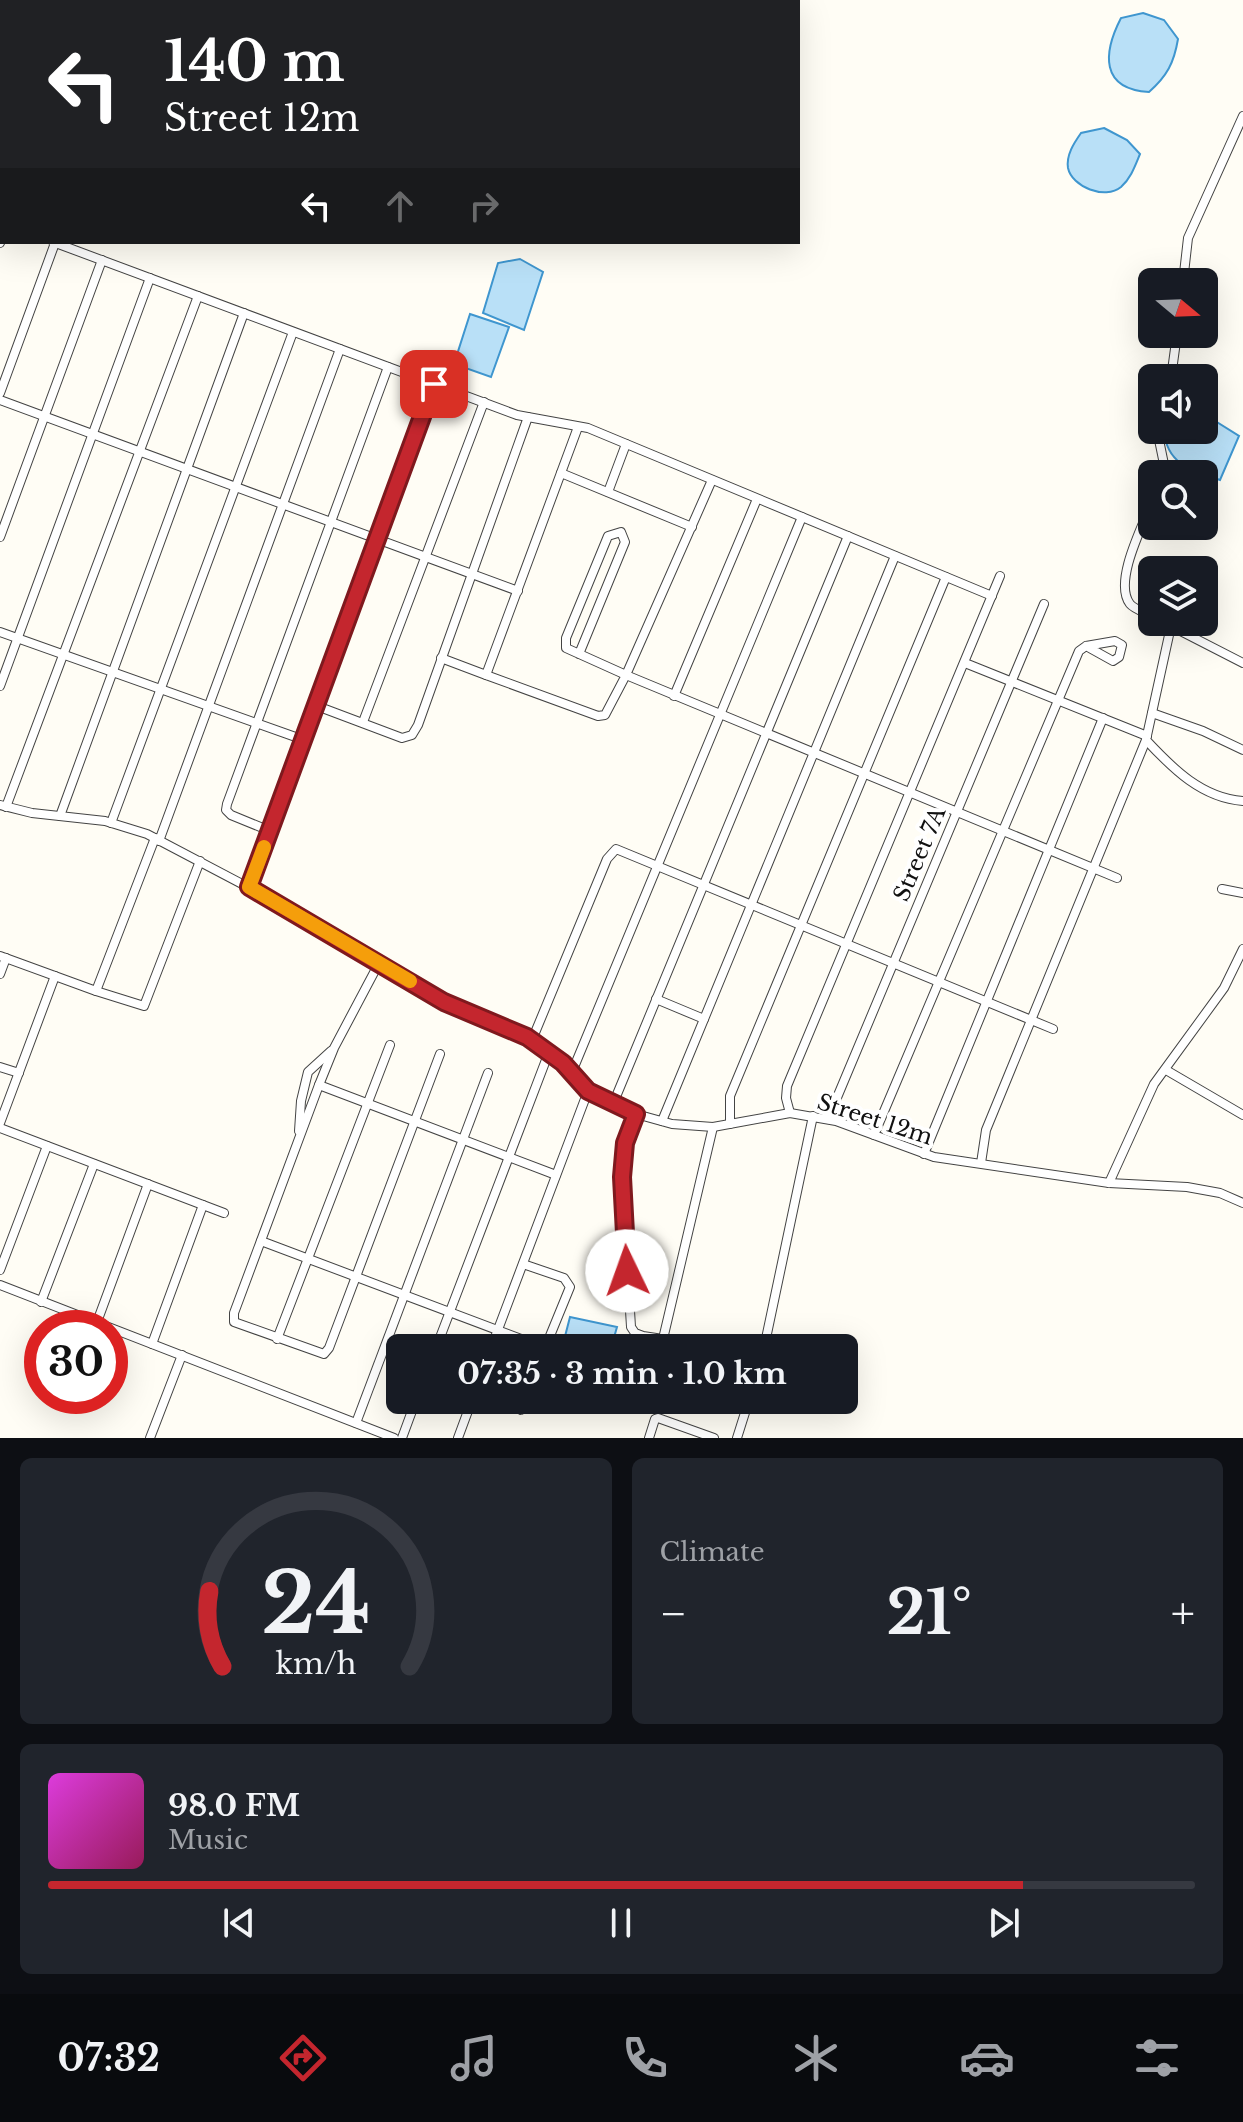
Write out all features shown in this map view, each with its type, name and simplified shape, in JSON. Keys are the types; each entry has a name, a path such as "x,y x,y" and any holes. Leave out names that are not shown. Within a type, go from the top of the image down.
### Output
{"street":[{"path":"1185,268 1188,238 1243,116"},
{"path":"0,393 53,244"},
{"path":"59,244 484,402 528,417 578,427 626,444 992,596"},
{"path":"0,537 102,260"},
{"path":"0,686 150,278"},
{"path":"3,806 64,654 198,296"},
{"path":"60,816 244,313"},
{"path":"111,823 293,332"},
{"path":"96,991 209,706 340,349"},
{"path":"270,831 226,810 255,723 388,367"},
{"path":"249,887 434,384"},
{"path":"0,400 518,591"},
{"path":"363,722 484,402"},
{"path":"317,706 402,738 412,735 528,417"},
{"path":"486,675 578,427"},
{"path":"608,492 626,444"},
{"path":"561,473 692,527"},
{"path":"441,658 598,716 605,715 626,675 712,480"},
{"path":"674,696 757,499"},
{"path":"572,1072 802,517"},
{"path":"579,654 625,542 621,532 608,536 571,622 566,648 579,654 626,675 674,696 1117,878"},
{"path":"613,1104 848,536"},
{"path":"1138,538 1123,588 1131,605 1138,609"},
{"path":"662,1121 895,556"},
{"path":"790,1113 787,1086 1000,576"},
{"path":"730,1124 730,1096 946,577"},
{"name":"Street 7A","path":"828,1119 1044,604"},
{"path":"0,632 304,740"},
{"path":"981,1163 986,1130 1146,738 1165,636"},
{"path":"1190,636 1243,663"},
{"path":"874,1135 1079,651 1086,646"},
{"path":"965,663 1146,738 1178,772 1201,789 1243,801"},
{"path":"1152,713 1203,731 1243,750"},
{"path":"924,1154 1103,718"},
{"name":"Street 12m","path":"3,806 111,823 157,840 249,887 444,1002 515,1030 549,1052 588,1091 636,1114 662,1121 713,1127 790,1113 813,1116 924,1154 1109,1183 1187,1187 1220,1193 1243,1203"},
{"path":"532,1040 611,852 616,849 1053,1029"},
{"path":"0,974 3,957 144,1006 200,861"},
{"path":"1222,889 1243,893"},
{"path":"1109,1183 1154,1084 1224,988 1240,963 1243,949"},
{"path":"379,963 334,1048 319,1085 234,1313 234,1322 324,1354 329,1348 440,1054"},
{"path":"55,976 0,1126 224,1213"},
{"path":"656,999 704,1019"},
{"path":"277,1339 390,1045"},
{"path":"298,1140 301,1101 308,1072 334,1048"},
{"path":"441,1334 549,1052"},
{"path":"0,1067 19,1073"},
{"path":"1166,1070 1243,1115"},
{"path":"356,1423 488,1073"},
{"path":"319,1085 556,1175"},
{"path":"496,1334 588,1091"},
{"path":"636,1114 625,1143 622,1177 631,1327 640,1334"},
{"path":"767,1334 813,1116"},
{"path":"664,1334 713,1127"},
{"path":"0,1270 47,1146"},
{"path":"41,1302 94,1164"},
{"path":"101,1310 148,1184"},
{"path":"152,1344 203,1205"},
{"path":"261,1241 508,1334"},
{"path":"523,1264 569,1282 570,1287 551,1334"},
{"path":"0,1285 63,1310"},
{"path":"128,1334 394,1438"},
{"path":"150,1438 182,1355"},
{"path":"402,1438 411,1414"},
{"path":"458,1438 467,1414"},
{"path":"737,1438 745,1414"},
{"path":"649,1438 658,1418 714,1438"}],"water":[{"path":"1143,13 1164,20 1178,39 1169,68 1149,92 1121,84 1110,67 1109,56 1121,18"},
{"path":"1104,128 1127,140 1140,154 1121,187 1114,191 1098,192 1076,181 1068,168 1068,158 1081,133"},
{"path":"520,259 543,272 524,330 483,313 498,263"},
{"path":"470,314 509,327 491,377 454,364"},
{"path":"1218,423 1239,436 1220,480 1218,460 1177,460 1167,444 1218,444"},
{"path":"570,1317 617,1327 615,1334 566,1334"}],"slow traffic":[{"path":"264,847 249,887 410,981"}],"route":[{"path":"434,384 249,887 444,1002 527,1037 563,1063 588,1091 636,1114 625,1143 622,1177 627,1271"}]}
